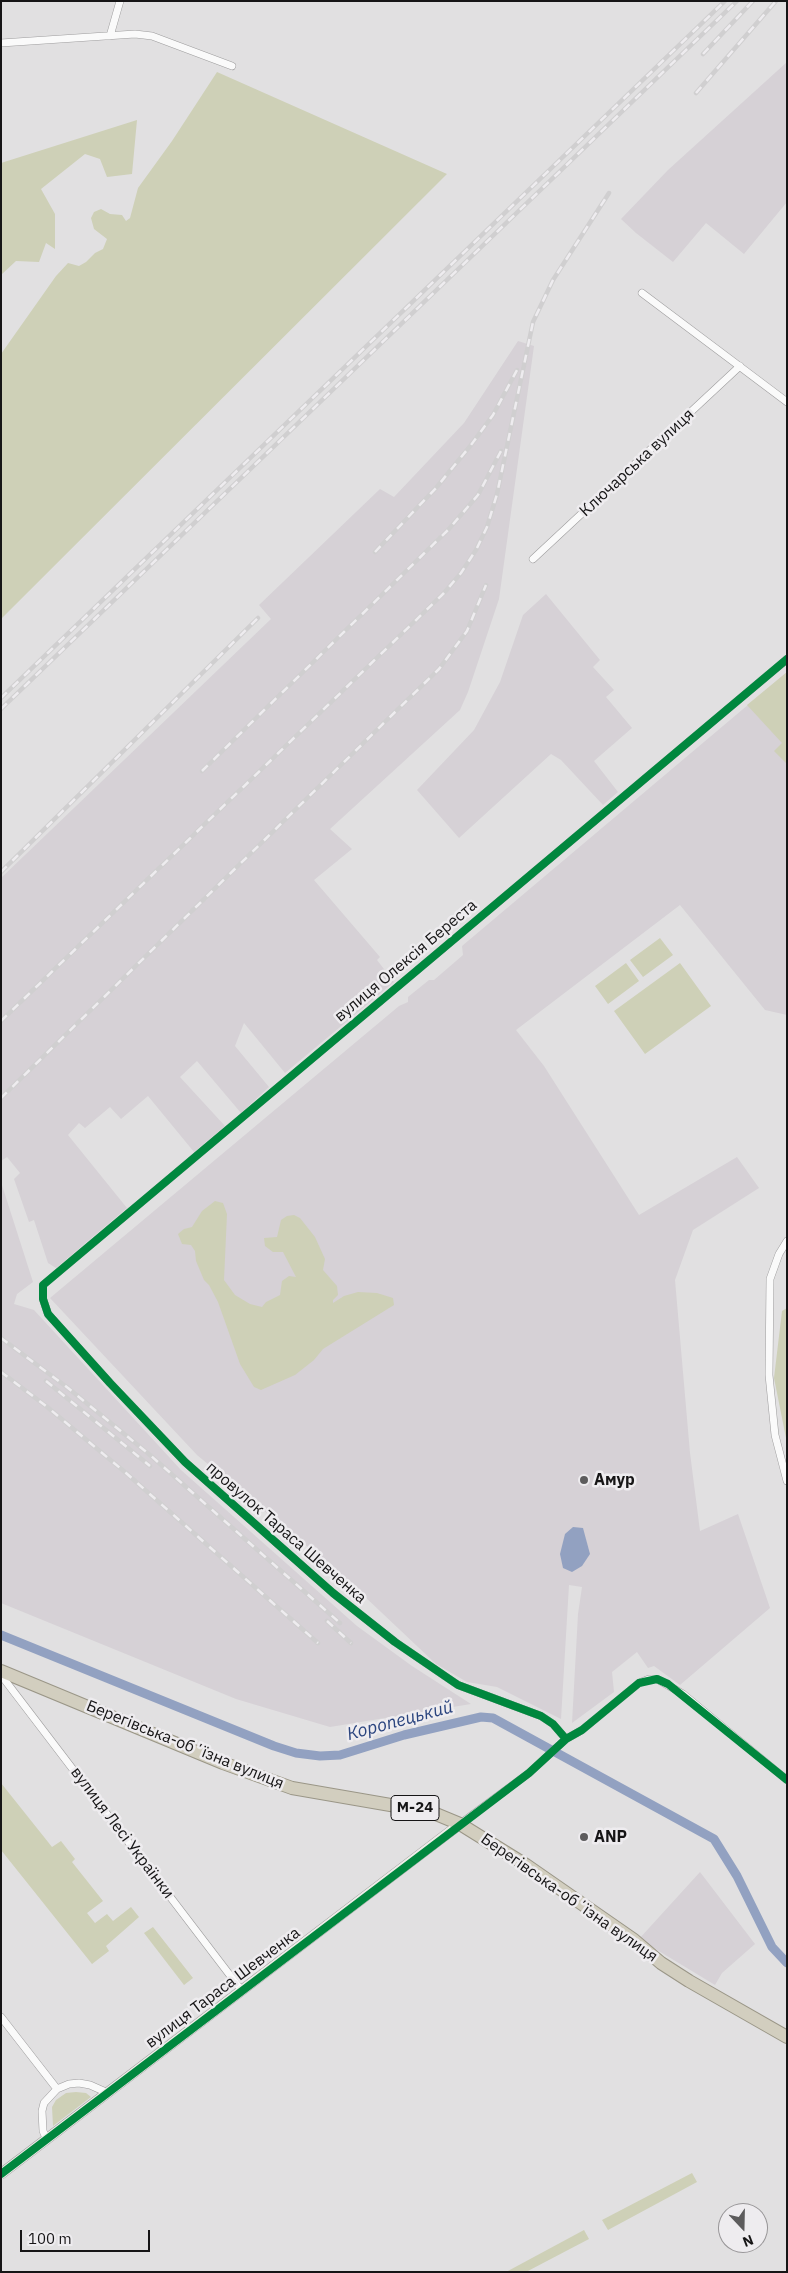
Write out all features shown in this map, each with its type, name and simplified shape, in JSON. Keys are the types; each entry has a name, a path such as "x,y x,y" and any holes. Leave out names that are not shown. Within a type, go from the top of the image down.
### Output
{"highway":[{"name":"Берегівська-обʼїзна вулиця","path":"1,1673 223,1763 292,1788 424,1810 460,1824 534,1870 634,1940 661,1963 787,2037"}],"street":[{"path":"110,36 120,1"},
{"path":"1,42 135,34 152,36 232,66"},
{"path":"642,294 787,402"},
{"name":"Ключарська вулиця","path":"533,559 740,366"},
{"name":"вулиця Олексія Береста","path":"43,1285 787,659"},
{"path":"787,1241 779,1254 770,1279 769,1375 775,1435 787,1481"},
{"name":"провулок Тараса Шевченка","path":"43,1285 48,1314 110,1383 185,1462 333,1593 395,1642 458,1685 541,1716 553,1724 564,1742"},
{"name":"вулиця Лесі Українки","path":"1,1673 242,1991"},
{"path":"460,1824 550,1756 564,1742 582,1730 639,1683 657,1679 682,1694 787,1780"},
{"name":"вулиця Тараса Шевченка","path":"1,2174 460,1824"},
{"path":"1,2017 57,2089"},
{"path":"47,2140 43,2131 42,2111 44,2103 57,2089 69,2084 79,2083 90,2084 108,2093"}],"shaded area":[{"path":"787,62 787,202 744,254 706,223 673,262 621,219 668,170"},
{"path":"518,341 534,346 499,599 468,692 460,710 330,829 352,849 314,880 380,957 377,960 394,982 285,1073 244,1023 235,1046 269,1087 241,1113 197,1061 180,1077 225,1126 194,1152 148,1096 121,1119 110,1107 85,1128 79,1123 68,1135 127,1208 56,1268 48,1263 34,1220 29,1222 14,1179 20,1173 7,1157 1,1161 1,878 271,619 259,605 380,489 394,497 464,423"},
{"path":"546,594 600,660 593,667 614,690 606,697 632,728 594,761 618,792 603,805 561,760 551,754 459,838 417,790 474,730 500,682 523,615"},
{"path":"787,672 787,1015 765,1010 680,905 516,1030 544,1066 639,1215 737,1157 759,1188 693,1230 675,1280 690,1453 700,1531 738,1514 770,1608 680,1685 654,1666 648,1668 637,1652 612,1672 614,1692 572,1723 578,1614 582,1587 569,1585 561,1719 497,1687 467,1682 436,1664 345,1578 197,1455 50,1298 399,1006 408,1002 408,997 429,980 434,980 463,955 462,946"},
{"path":"1,1182 33,1282 17,1294 14,1304 34,1310 181,1470 357,1626 412,1666 471,1704 330,1727 236,1699 1,1603"},
{"path":"700,1872 755,1944 722,1973 715,1985 639,1939"}],"green space":[{"path":"217,72 447,174 1,619 1,354 56,276 68,263 79,266 103,249 107,239 94,229 91,218 94,212 101,209 110,214 122,215 126,221 130,218 138,188 172,141"},
{"path":"137,120 132,174 107,177 100,159 85,154 41,189 55,214 55,249 46,243 39,262 16,261 1,275 1,163"},
{"path":"787,672 787,764 774,751 782,743 747,705"},
{"path":"660,938 673,955 643,977 630,960"},
{"path":"626,963 639,981 608,1004 595,986"},
{"path":"680,963 711,1006 645,1054 614,1011"},
{"path":"215,1201 223,1203 227,1214 224,1280 235,1295 250,1304 262,1307 266,1302 280,1295 282,1281 289,1276 296,1277 283,1252 273,1252 265,1246 264,1238 277,1237 281,1220 287,1216 294,1215 300,1218 315,1237 325,1259 323,1270 337,1286 338,1295 333,1300 333,1303 344,1296 358,1292 377,1293 393,1298 394,1305 323,1349 314,1360 295,1375 261,1390 254,1387 240,1364 218,1302 209,1285 204,1280 196,1261 195,1251 191,1245 182,1244 178,1234 184,1229 192,1227 202,1211"},
{"path":"787,1308 787,1443 774,1378 782,1311"},
{"path":"1,1783 52,1847 61,1841 75,1859 72,1862 103,1901 87,1913 95,1923 107,1914 113,1921 131,1907 139,1917 106,1946 109,1951 92,1964 1,1850"},
{"path":"153,1927 193,1978 184,1985 144,1933"},
{"path":"66,2093 86,2093 91,2097 53,2126 52,2107 56,2100"},
{"path":"692,2173 697,2182 608,2230 602,2220"},
{"path":"584,2230 589,2239 526,2272 506,2272"}],"water":[{"path":"573,1527 583,1528 590,1554 582,1566 572,1572 563,1568 560,1554 565,1534"}],"waterway":[{"name":"Коропецький","path":"1,1635 274,1746 296,1753 320,1756 340,1755 404,1735 481,1717 493,1718 714,1839 737,1876 772,1947 787,1963"}],"railway":[{"path":"1,698 725,1"},
{"path":"1,709 737,1"},
{"path":"703,54 753,1"},
{"path":"696,93 776,1"},
{"path":"1,1021 444,593 461,573 476,550 487,527 497,494 533,322 553,280 609,193"},
{"path":"375,552 436,488 471,445 493,415 517,370"},
{"path":"202,771 448,530 478,495 501,451"},
{"path":"1,1098 439,669 467,631 486,585"},
{"path":"1,872 258,618"},
{"path":"1,1338 68,1388 150,1455 340,1623"},
{"path":"1,1372 46,1406 126,1473 318,1643"},
{"path":"46,1381 150,1466"},
{"path":"327,1621 351,1643"}],"cycle path":[{"path":"566,1739 553,1724 541,1716 458,1685 395,1642 333,1593 185,1462 110,1383 48,1314 43,1299 43,1285 787,659"},
{"path":"1,2174 529,1773 566,1739 582,1730 639,1683 657,1679 668,1684 787,1780"}],"place":[{"name":"Амур","path":"584,1480"},
{"name":"ANP","path":"584,1837"}]}
